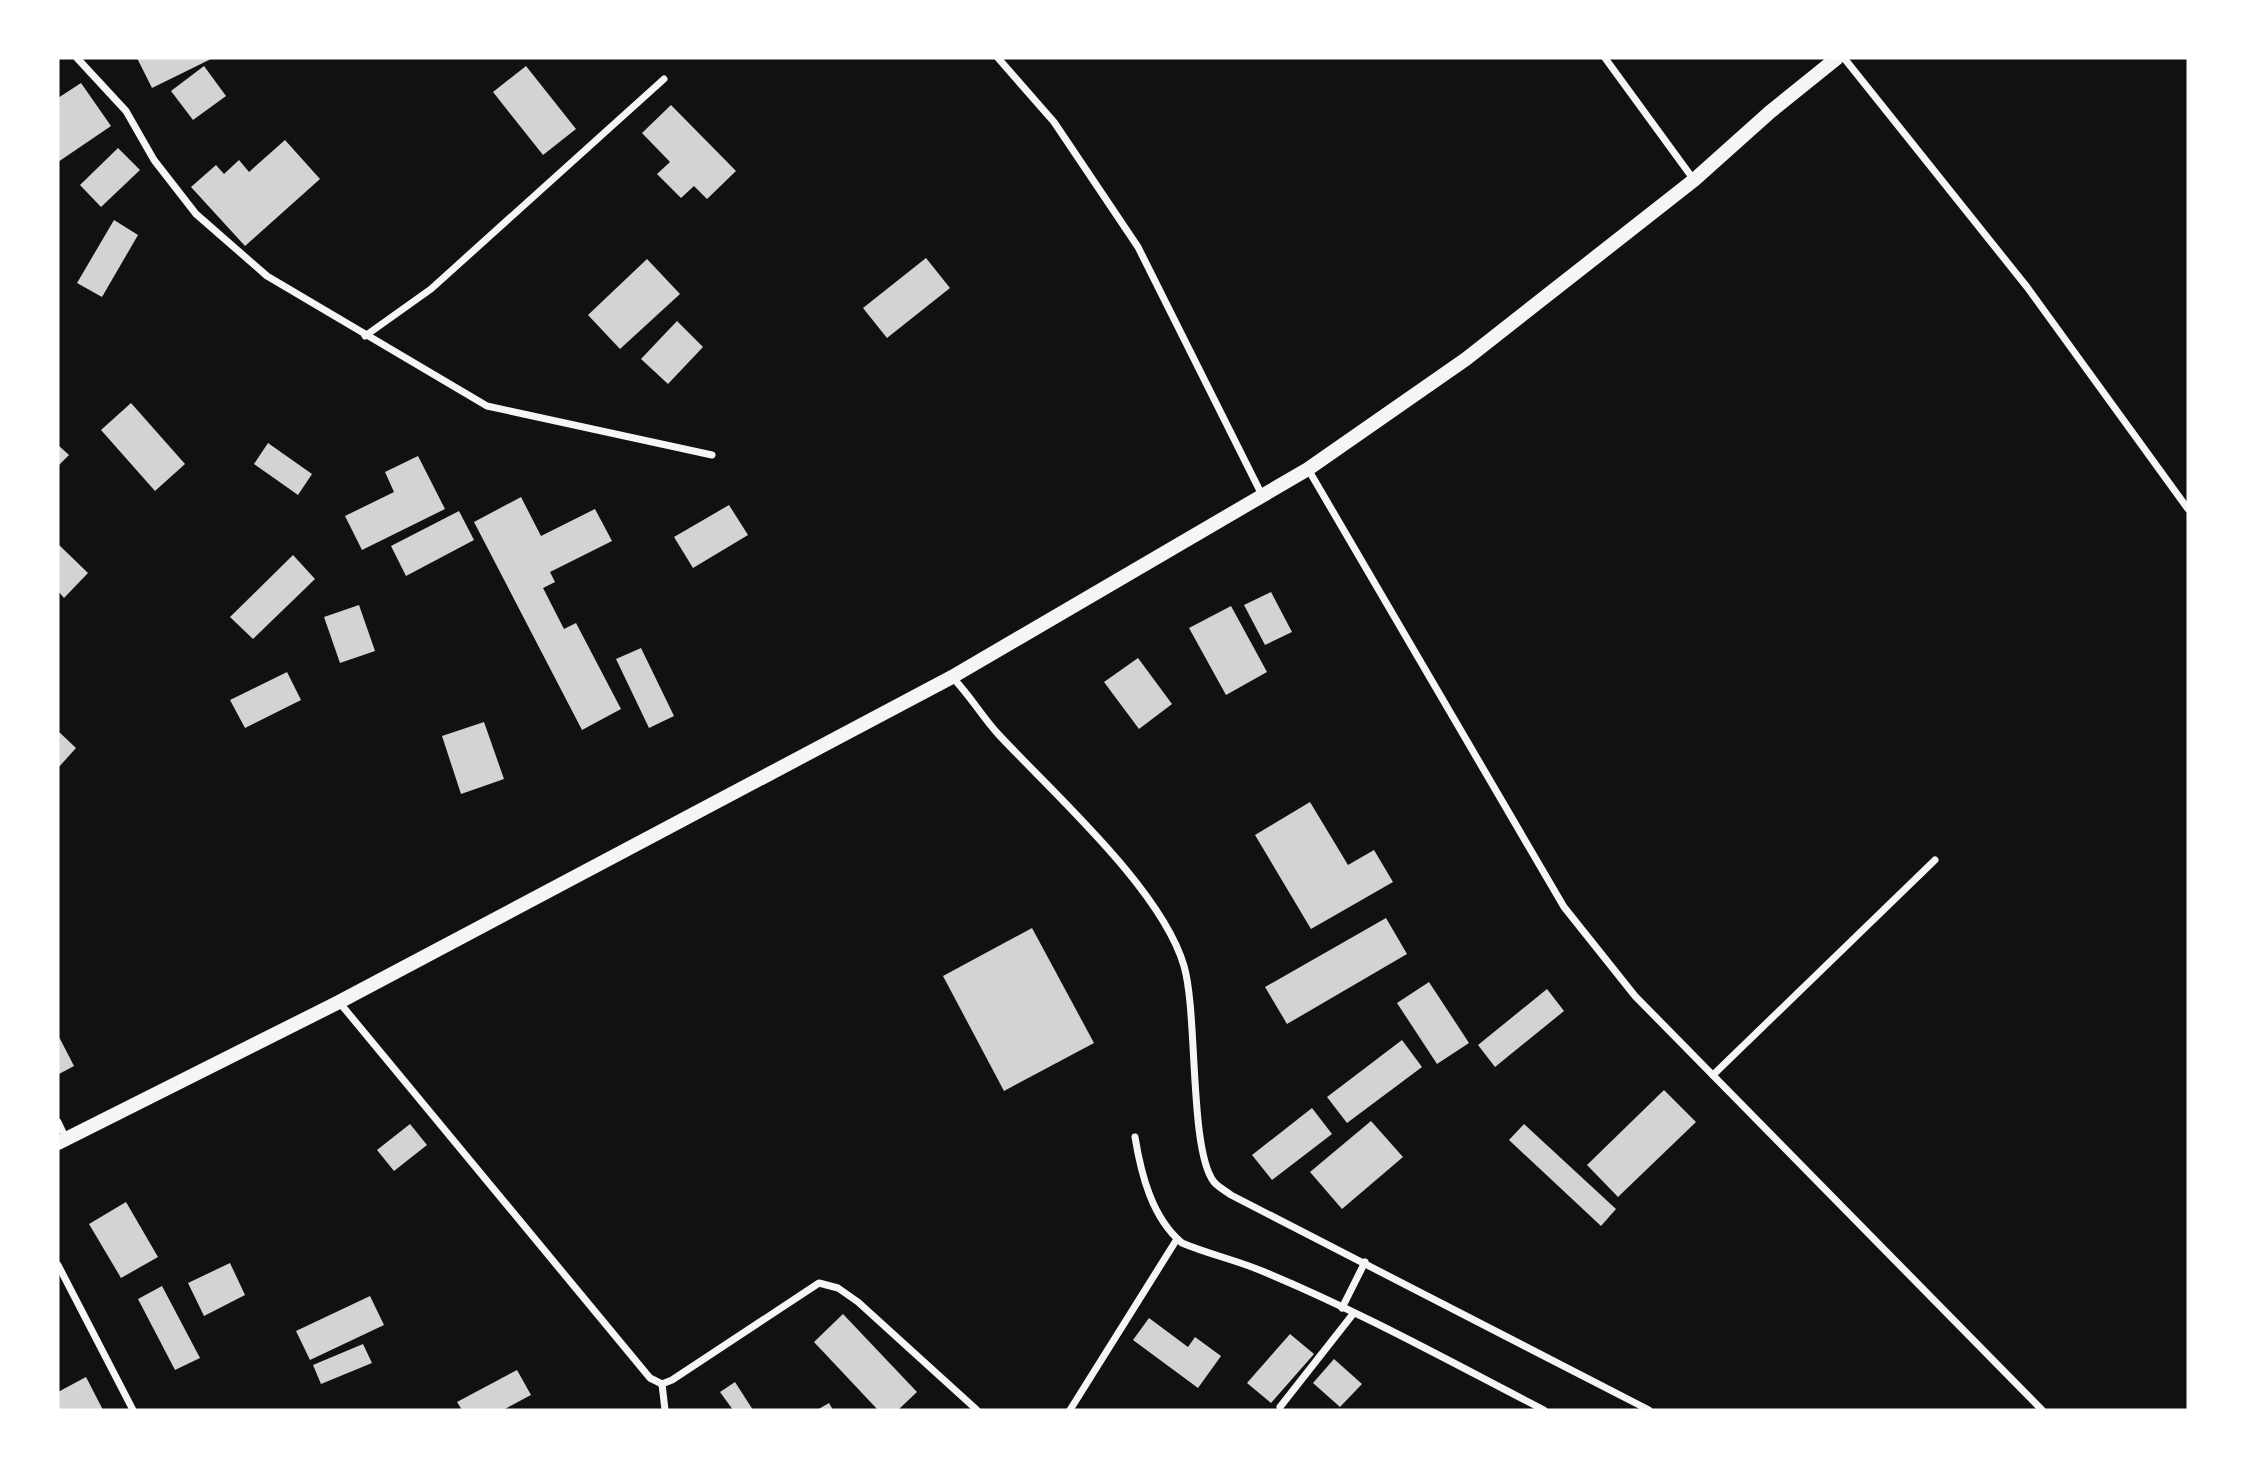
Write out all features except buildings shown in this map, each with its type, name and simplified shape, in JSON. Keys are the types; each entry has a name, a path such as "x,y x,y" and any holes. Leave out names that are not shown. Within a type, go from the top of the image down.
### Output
{"main road":[{"path":"62,1141 339,1002 952,677 1308,468 1466,359 1695,180 1770,112 1838,58"}],"street":[{"path":"77,58 126,111 154,160 196,214 267,276 365,336 487,405 712,455"},
{"path":"998,58 1054,122 1138,247 1262,495"},
{"path":"1605,58 1695,180"},
{"path":"1844,58 2027,287 2188,509"},
{"path":"365,336 431,289 664,79"},
{"path":"1308,468 1564,907 1635,996 2042,1410"},
{"path":"952,677 968,693 987,723 1124,869 1167,923 1185,968 1200,1129 1206,1163 1214,1182 1231,1195 1649,1410"},
{"path":"1713,1075 1935,860"},
{"path":"339,1002 637,1365 662,1384 665,1410"},
{"path":"58,1122 62,1141"},
{"path":"1135,1137 1147,1189 1160,1216 1177,1239 1210,1255 1261,1271 1456,1361 1544,1410"},
{"path":"1070,1410 1177,1239"},
{"path":"1342,1308 1365,1262"},
{"path":"58,1265 133,1410"},
{"path":"662,1384 819,1283 838,1288 858,1302 977,1410"},
{"path":"1280,1407 1353,1314"}]}
